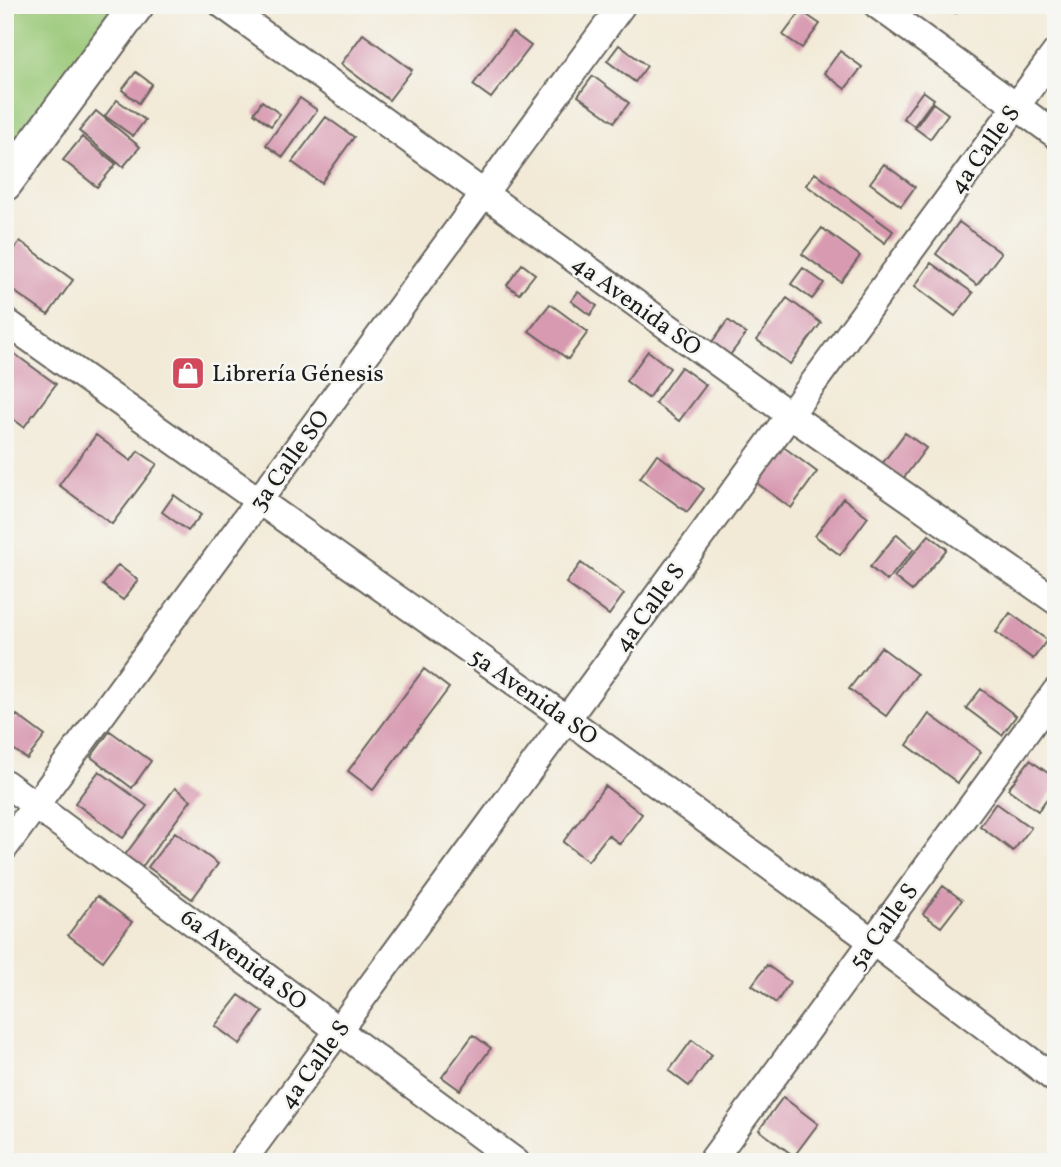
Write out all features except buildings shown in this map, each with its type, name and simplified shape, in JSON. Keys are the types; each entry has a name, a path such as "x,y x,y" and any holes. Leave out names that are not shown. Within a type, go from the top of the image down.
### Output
{"street":[{"path":"5,184 137,5"},
{"name":"4a Avenida SO","path":"223,5 790,415 1056,601"},
{"name":"3a Calle SO","path":"5,847 622,5"},
{"path":"877,5 1056,135"},
{"name":"4a Calle S","path":"242,1162 1056,52"},
{"name":"5a Avenida SO","path":"5,321 567,719 872,941 1056,1080"},
{"name":"5a Calle S","path":"711,1162 1056,691"},
{"name":"6a Avenida SO","path":"5,783 516,1162"}],"green space":[{"path":"5,5 123,5 5,165"}],"place":[{"name":"Librería Génesis","path":"188,373"}]}
